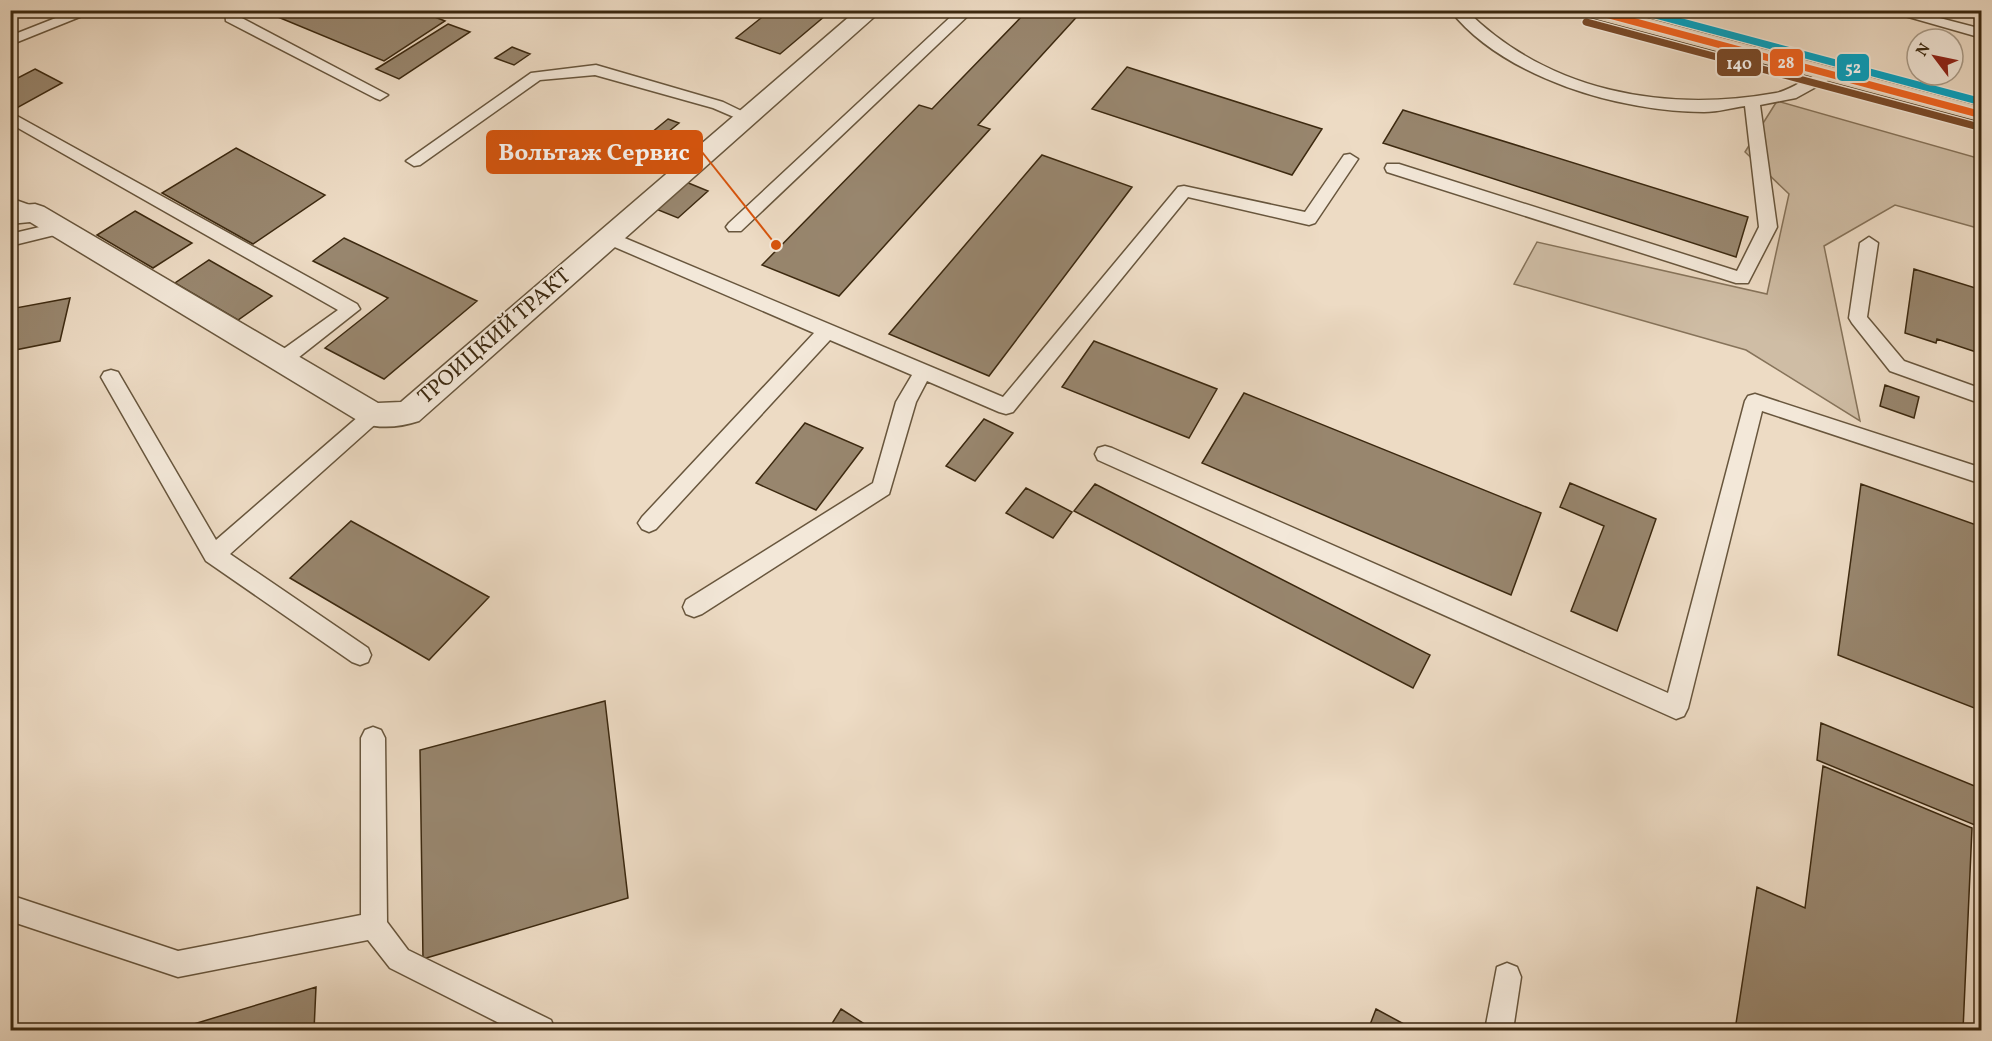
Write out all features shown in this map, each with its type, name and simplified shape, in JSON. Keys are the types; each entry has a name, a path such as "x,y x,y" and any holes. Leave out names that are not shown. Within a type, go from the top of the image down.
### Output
{"main road":[{"path":"1589,10 1982,115"}],"street":[{"name":"ТРОИЦКИЙ ТРАКТ","path":"373,415 408,413 870,10"},
{"path":"19,210 61,228 373,415"}],"lane":[{"path":"10,41 90,10"},
{"path":"232,10 231,18 380,95"},
{"path":"735,227 967,10"},
{"path":"1457,10 1473,30 1518,61 1587,88 1643,101 1702,107 1752,101 1795,93 1829,75"},
{"path":"1891,10 1982,34"},
{"path":"414,161 536,76 596,70 718,105 748,117"},
{"path":"1393,168 1742,279 1768,227 1752,101"},
{"path":"17,121 351,309 282,360"},
{"path":"609,238 1006,407 1184,191 1309,219 1350,159"},
{"path":"10,240 61,228"},
{"path":"1869,243 1858,318 1897,366 1982,397"},
{"path":"649,523 827,331"},
{"path":"694,608 882,489 906,402 923,372"},
{"path":"111,377 214,555 360,654"},
{"path":"1105,454 1677,708 1755,400 1982,476"},
{"path":"214,555 373,415"},
{"path":"373,738 374,926 399,959 542,1030"},
{"path":"10,908 178,964 374,926"},
{"path":"1499,1030 1507,977"}],"shaded area":[{"path":"1777,101 1981,159 1981,229 1895,205 1824,246 1860,421 1746,350 1514,284 1537,242 1767,294 1789,194 1745,152"}],"building":[{"path":"261,10 417,10 445,21 384,61"},
{"path":"771,10 832,10 780,54 736,38"},
{"path":"1028,10 1083,10 978,125 990,129 839,296 762,265 919,105 932,109"},
{"path":"448,24 470,32 399,79 376,69"},
{"path":"512,47 530,54 514,65 495,58"},
{"path":"1127,67 1322,129 1292,175 1092,109"},
{"path":"35,69 62,83 15,109 10,106 10,82"},
{"path":"1403,110 1748,217 1736,257 1383,143"},
{"path":"668,119 679,123 662,137 651,133"},
{"path":"236,148 325,195 253,244 162,193"},
{"path":"1042,155 1132,187 989,376 889,334"},
{"path":"686,182 708,191 678,218 656,209"},
{"path":"135,211 192,243 153,268 97,235"},
{"path":"344,238 477,301 384,379 325,348 388,298 313,261"},
{"path":"209,260 272,296 238,320 175,283"},
{"path":"1914,269 1982,290 1982,354 1937,339 1936,343 1905,333"},
{"path":"70,298 60,341 10,351 10,309"},
{"path":"1094,341 1217,389 1189,438 1062,387"},
{"path":"1885,385 1919,397 1914,418 1880,406"},
{"path":"1244,393 1541,513 1511,595 1202,463"},
{"path":"984,419 1013,433 975,481 946,466"},
{"path":"805,423 863,448 816,510 756,483"},
{"path":"1570,483 1656,519 1617,631 1571,611 1604,526 1560,507"},
{"path":"1095,484 1430,655 1413,688 1074,511"},
{"path":"1861,484 1982,527 1982,711 1838,655"},
{"path":"1026,488 1072,512 1053,538 1006,513"},
{"path":"351,521 489,597 429,660 290,578"},
{"path":"605,701 628,898 423,959 420,750"},
{"path":"1821,723 1982,789 1982,828 1817,760"},
{"path":"1823,766 1972,828 1963,1030 1735,1030 1757,887 1805,908"},
{"path":"316,987 314,1030 174,1030"},
{"path":"841,1009 874,1030 828,1030"},
{"path":"1376,1009 1415,1030 1368,1030"}],"transit line":[{"name":"28","path":"1591,10 1982,115"},
{"name":"52","path":"1637,10 1982,102"},
{"name":"140","path":"1586,22 1979,127"}],"place":[{"name":"Вольтаж Сервис","path":"776,245"}]}
